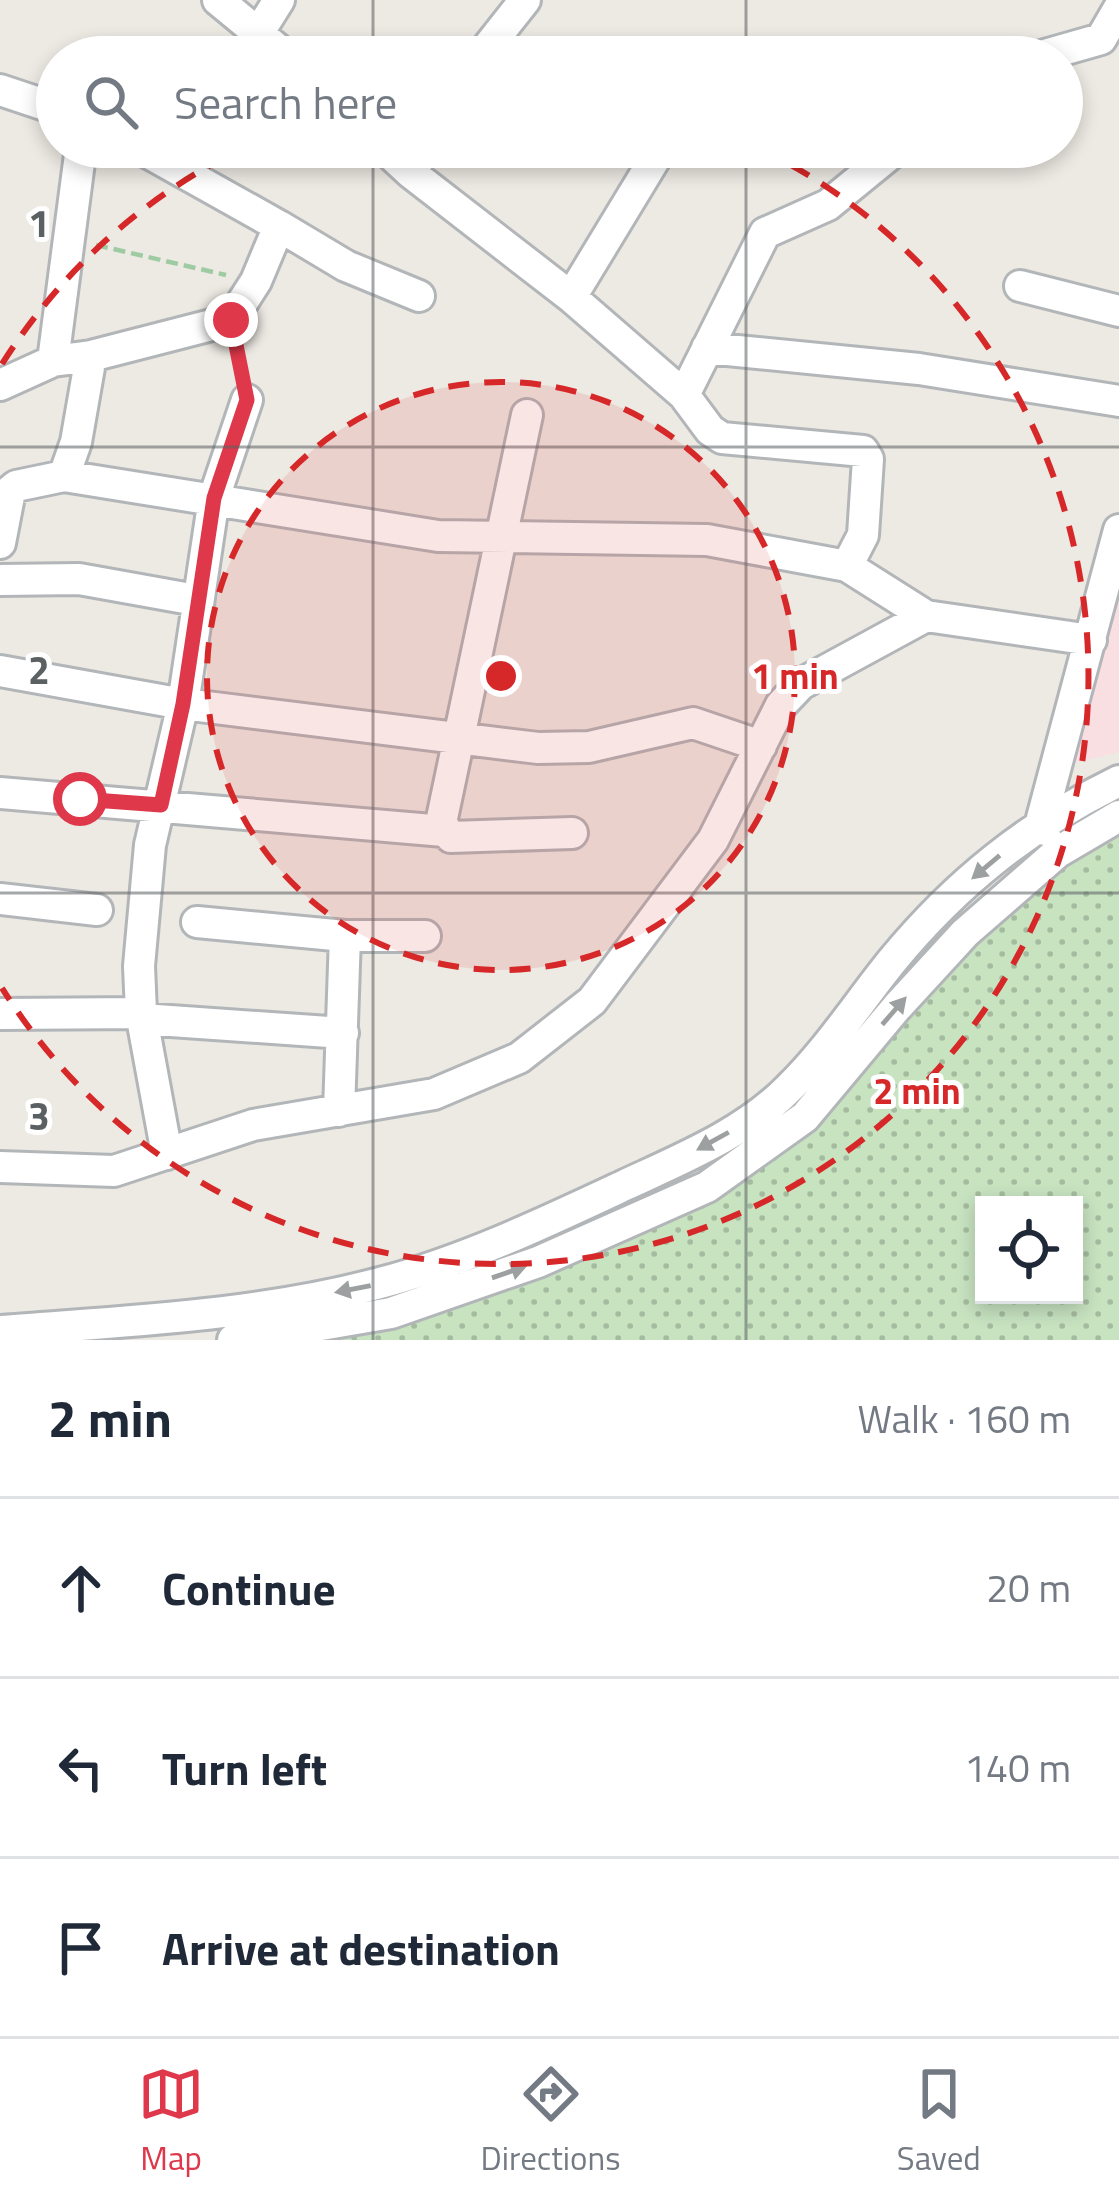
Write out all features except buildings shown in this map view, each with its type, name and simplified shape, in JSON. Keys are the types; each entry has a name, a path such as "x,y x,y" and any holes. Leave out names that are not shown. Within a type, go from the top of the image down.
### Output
{"street":[{"path":"218,0 263,36"},
{"path":"259,32 279,0"},
{"path":"496,36 524,0"},
{"path":"1083,44 1101,39 1119,8"},
{"path":"4,85 36,99"},
{"path":"53,361 78,168"},
{"path":"175,168 346,266 419,296"},
{"path":"427,168 684,395 710,430 722,438 847,447 867,455 863,535 847,566"},
{"path":"571,297 649,168"},
{"path":"684,395 765,232 828,205 873,168"},
{"path":"0,386 53,361 91,356 231,320 256,281 279,226"},
{"path":"1021,286 1119,311"},
{"path":"707,348 920,369 1119,401"},
{"path":"64,476 76,442 91,356"},
{"path":"167,1154 141,1016 139,966 150,845 183,704 214,498 247,400"},
{"path":"526,415 441,823 451,837 572,833"},
{"path":"0,543 10,491 64,476 438,536 707,539 847,566 926,616 1091,640"},
{"path":"1058,852 1041,822 1119,530"},
{"path":"0,580 79,579 196,600"},
{"path":"0,1167 114,1171 253,1125 434,1094 519,1058 592,1001 713,840 781,705 800,684 926,616"},
{"path":"0,671 183,704 538,748 590,746 693,723 760,746"},
{"path":"0,1330 272,1305 382,1283 525,1232 683,1157 736,1128 786,1091 894,958 952,896 1041,822 1119,781"},
{"path":"0,793 444,831"},
{"path":"233,1340 391,1312 538,1262 707,1186 805,1118 965,933 1058,852 1119,816"},
{"path":"0,898 97,910"},
{"path":"197,922 345,936 425,936"},
{"path":"339,1111 345,936"},
{"path":"0,1014 141,1016 343,1034"}],"path":[{"path":"67,239 256,281"},
{"path":"231,320 247,400"}],"shaded area":[{"path":"1119,575 1119,752 1063,766"}],"green space":[{"path":"1119,823 1119,1340 249,1340 334,1325 717,1184 986,914"}],"route":[{"path":"80,799 161,805 183,704 214,498 247,400 231,320"}]}
